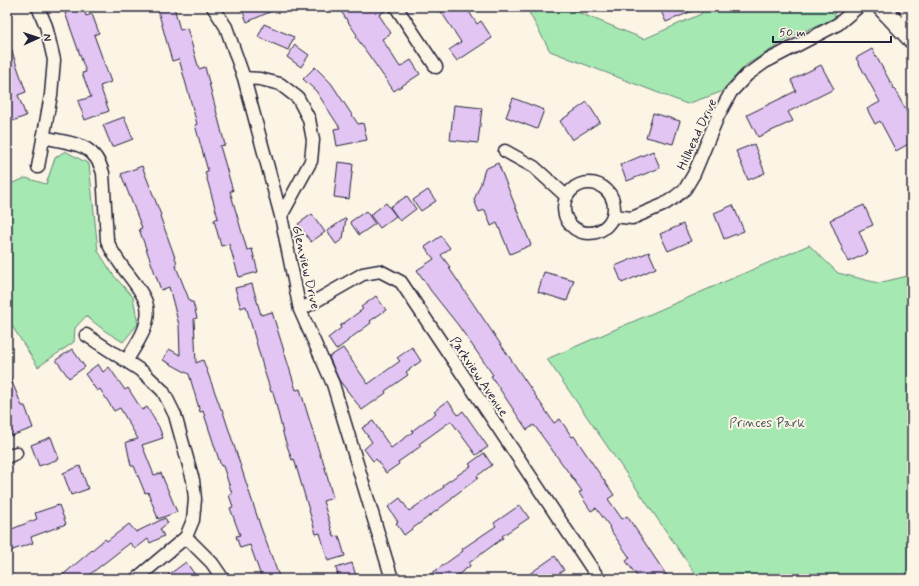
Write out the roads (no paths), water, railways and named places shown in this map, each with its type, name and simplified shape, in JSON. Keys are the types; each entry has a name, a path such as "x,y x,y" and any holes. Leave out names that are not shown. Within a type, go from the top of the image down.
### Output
{"main road":[{"path":"881,7 912,40"},
{"path":"908,7 912,21"}],"street":[{"path":"38,7 46,26 54,60 51,95 38,167"},
{"name":"Glenview Drive","path":"213,7 226,26 244,78 281,216 300,310 333,384 392,579"},
{"path":"396,7 436,67"},
{"name":"Hillhead Drive","path":"613,216 632,218 663,205 685,189 694,174 718,116 731,92 747,75 765,62 838,24 858,7"},
{"path":"244,78 260,78 280,84 298,98 309,119 313,140 311,161 281,216"},
{"path":"43,137 85,147 93,153 100,162 103,173 107,240 111,250 139,290 146,303 146,325 126,361"},
{"path":"505,151 534,167 566,196"},
{"path":"592,183 605,189 613,201 613,216 605,228 592,234 578,232 568,223 563,209 566,196 577,186 592,183"},
{"name":"Parkview Avenue","path":"300,310 363,274 380,271 401,282 599,579"},
{"path":"86,335 143,372 163,391 175,415 192,480 195,499 192,520 186,537 136,579"},
{"path":"186,537 212,563 223,579"}],"park label":[{"name":"Princes Park","path":"767,422"}]}
